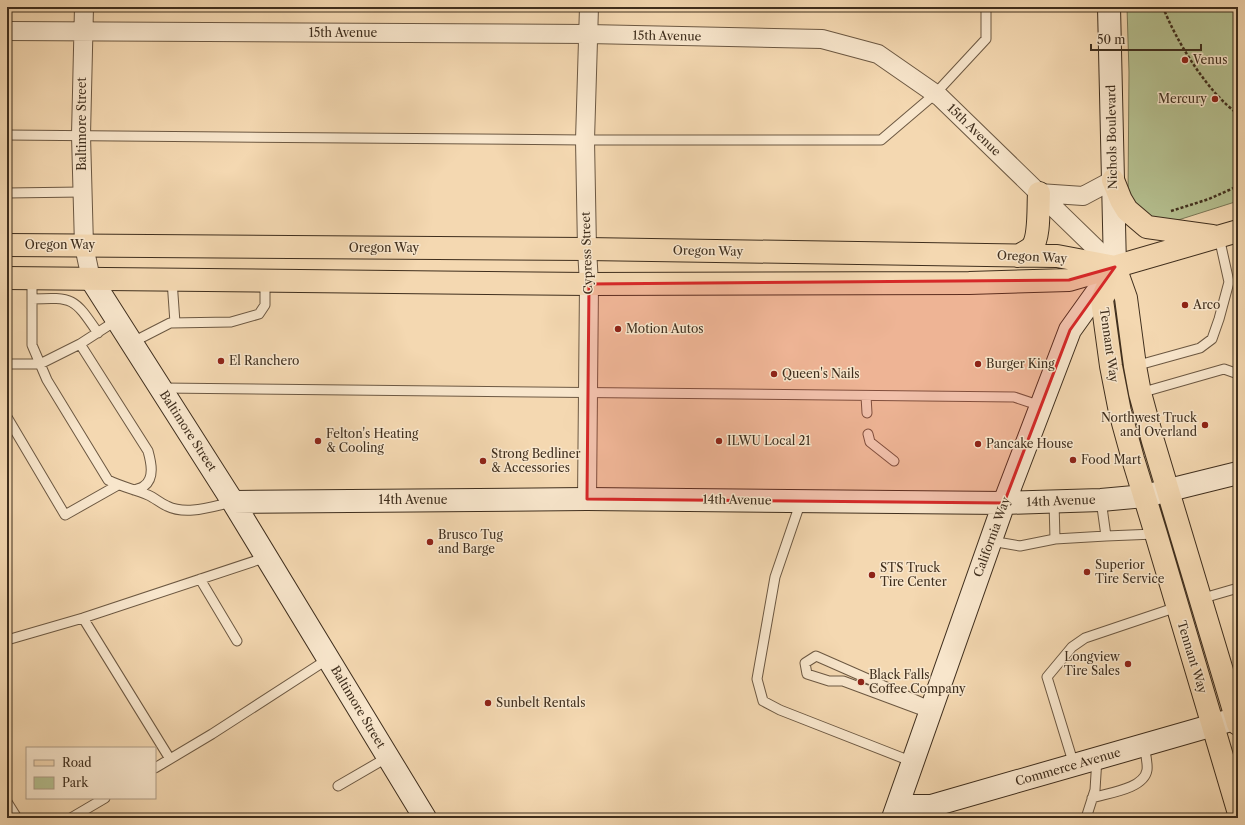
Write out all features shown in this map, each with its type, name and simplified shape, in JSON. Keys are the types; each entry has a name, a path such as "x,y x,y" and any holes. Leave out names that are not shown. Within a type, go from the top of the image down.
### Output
{"main road":[{"path":"1113,180 1121,200 1127,210 1148,227 1229,234"},
{"path":"1018,256 1033,246 1037,235 1039,193"},
{"path":"1115,267 1229,234"},
{"name":"Oregon Way","path":"7,245 587,249 1057,256 1115,267"},
{"name":"Oregon Way","path":"7,278 32,289 91,279 589,284 969,283 1069,280 1115,267"},
{"name":"Tennant Way","path":"1115,267 1126,298 1140,393 1237,720"},
{"name":"Tennant Way","path":"1115,267 1102,300 1110,366 1120,412 1238,810"}],"street":[{"name":"Baltimore Street","path":"84,7 82,31 80,135 84,246 91,279 233,502 425,818"},
{"name":"Cypress Street","path":"587,499 589,284 585,140 589,7"},
{"name":"Nichols Boulevard","path":"1109,7 1115,267"},
{"name":"15th Avenue","path":"7,31 588,34 822,39 878,54 935,94 1115,267"},
{"path":"1039,193 1083,196 1113,180"},
{"name":"California Way","path":"895,812 990,541 1070,330 1115,267"},
{"name":"14th Avenue","path":"233,502 587,499 1004,503 1054,502 1145,496 1238,473"},
{"name":"Commerce Avenue","path":"895,812 931,806 1213,725 1237,720"}],"lane":[{"path":"7,135 585,140 881,140 935,94 986,39 986,7"},
{"path":"7,193 82,192"},
{"path":"1135,366 1200,348 1212,339 1219,320 1229,282 1229,234"},
{"path":"172,280 175,323"},
{"path":"131,342 170,323 231,322 259,314 265,305 265,281"},
{"path":"98,332 85,313 72,301 32,289 32,345 47,380 108,480 150,496 168,507 184,510 201,509 233,502"},
{"path":"7,364 40,364 80,344 117,320"},
{"path":"80,344 148,451 152,465 150,478 144,486 134,490"},
{"path":"1140,393 1224,369 1238,374"},
{"path":"161,388 1014,397 1041,406"},
{"path":"866,396 867,413"},
{"path":"7,417 65,515 118,485"},
{"path":"868,434 870,442 894,460"},
{"path":"1101,500 1106,536"},
{"path":"801,501 775,576 757,679 763,701 780,710 913,762"},
{"path":"1054,502 1055,539"},
{"path":"990,541 1020,546 1055,539 1156,534"},
{"path":"7,640 83,618 267,557"},
{"path":"200,579 237,641"},
{"path":"1200,599 1238,588"},
{"path":"1074,765 1047,677 1072,646 1085,638 1177,607"},
{"path":"83,618 170,759"},
{"path":"816,656 931,710 843,681 829,680 807,674 805,663 816,656"},
{"path":"156,767 219,730 328,659"},
{"path":"1092,798 1134,786 1143,778 1147,770 1144,745"},
{"path":"338,786 388,757"},
{"path":"1086,818 1095,790 1097,758"},
{"path":"71,818 103,799"},
{"path":"7,802 17,818"}],"path":[{"path":"1163,7 1182,46 1204,79 1230,109 1238,114"},
{"path":"1171,211 1209,199 1238,186"}],"highlighted area":[{"path":"1115,267 1070,330 1004,503 587,499 589,284 1069,280"}],"green space":[{"path":"1127,7 1238,7 1238,201 1175,221 1153,223 1128,196 1129,72"}],"place":[{"name":"Venus","path":"1185,60"},
{"name":"Mercury","path":"1215,99"},
{"name":"Arco","path":"1185,305"},
{"name":"Motion Autos","path":"618,329"},
{"name":"El Ranchero","path":"221,361"},
{"name":"Burger King","path":"978,364"},
{"name":"Queen's Nails","path":"774,374"},
{"name":"Northwest Truck and Overland","path":"1205,425"},
{"name":"Felton's Heating & Cooling","path":"318,441"},
{"name":"ILWU Local 21","path":"719,441"},
{"name":"Pancake House","path":"978,444"},
{"name":"Food Mart","path":"1073,460"},
{"name":"Strong Bedliner & Accessories","path":"483,461"},
{"name":"Brusco Tug and Barge","path":"430,542"},
{"name":"Superior Tire Service","path":"1087,572"},
{"name":"STS Truck Tire Center","path":"872,575"},
{"name":"Longview Tire Sales","path":"1128,664"},
{"name":"Black Falls Coffee Company","path":"861,682"},
{"name":"Sunbelt Rentals","path":"488,703"}]}
